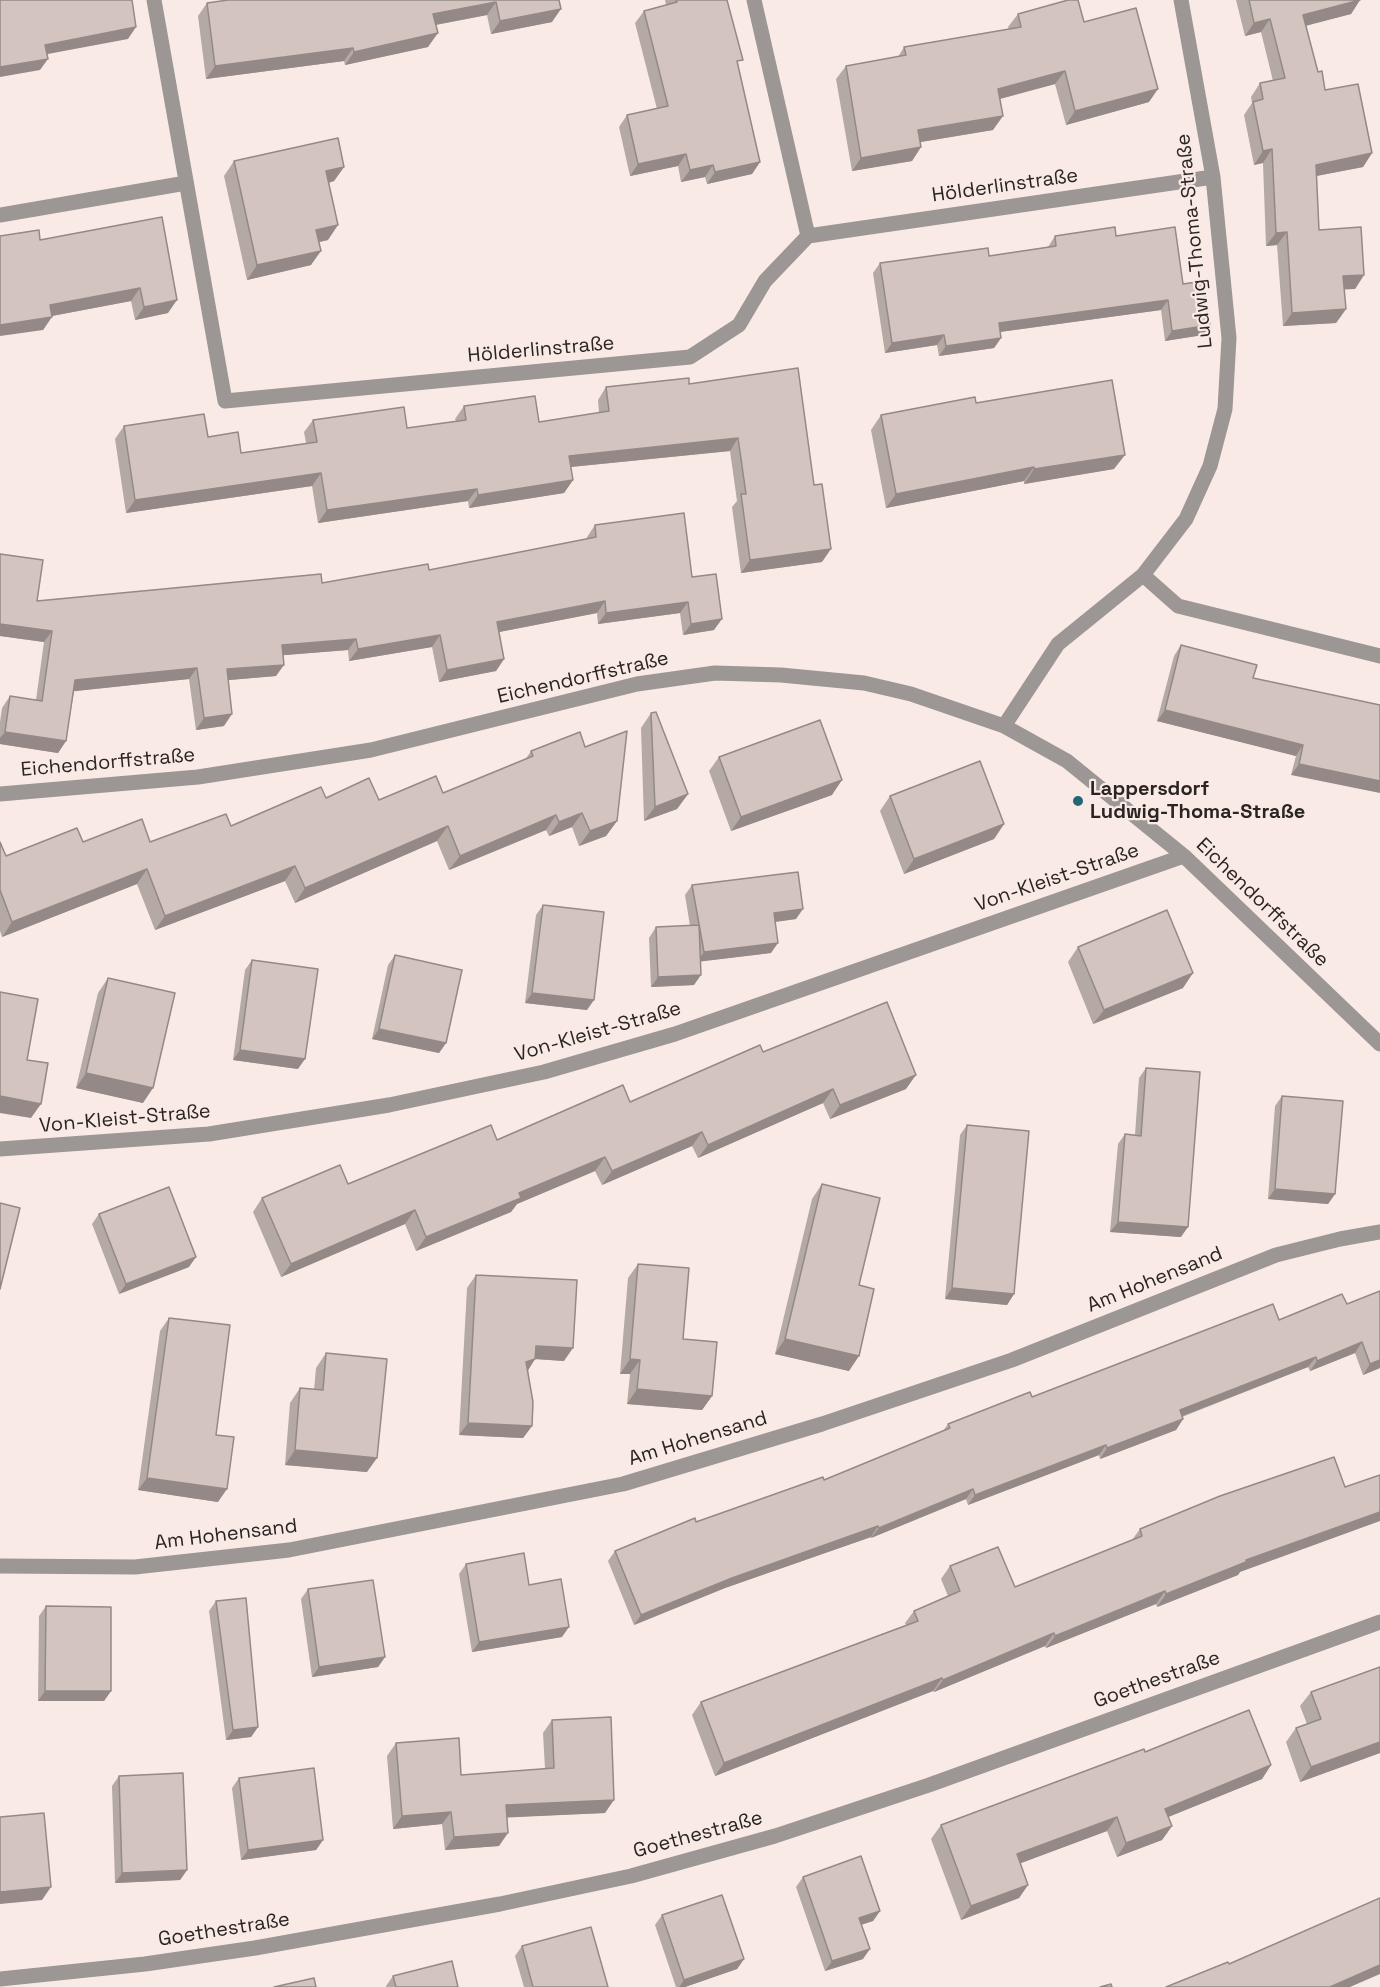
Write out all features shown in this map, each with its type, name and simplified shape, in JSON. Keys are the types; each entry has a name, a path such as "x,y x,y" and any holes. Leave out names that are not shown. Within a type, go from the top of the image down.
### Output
{"street":[{"path":"0,215 186,183 154,0"},
{"path":"754,0 808,236"},
{"name":"Ludwig-Thoma-Straße","path":"1004,726 1058,644 1143,575 1186,519 1210,466 1225,409 1229,338 1214,177 1181,0"},
{"name":"Hölderlinstraße","path":"186,183 225,401 690,357 739,325 765,281 808,236 1214,177"},
{"path":"1143,575 1178,606 1380,656"},
{"name":"Eichendorffstraße","path":"0,794 198,777 371,750 637,684 715,673 780,675 864,683 912,694 1004,726 1066,761 1184,856 1380,1044"},
{"name":"Von-Kleist-Straße","path":"0,1149 209,1134 389,1105 544,1072 675,1034 1184,856"},
{"name":"Am Hohensand","path":"0,1566 135,1567 289,1550 623,1484 822,1424 1012,1360 1276,1255 1340,1239 1380,1232"},
{"name":"Goethestraße","path":"0,1979 145,1964 255,1948 500,1904 631,1876 775,1836 929,1785 1380,1622"}],"building":[{"path":"0,0 132,0 136,27 45,45 48,59 0,67"},
{"path":"228,0 559,0 561,9 500,21 496,2 433,14 438,33 354,52 353,48 215,66 207,3"},
{"path":"676,0 727,0 743,60 737,61 760,162 715,172 713,165 690,170 686,154 638,164 627,115 668,106 644,11 677,2"},
{"path":"1068,0 1078,0 1084,22 1136,8 1158,89 1075,111 1065,71 998,89 1003,116 918,130 921,147 861,158 846,66 906,55 904,47 1021,27 1018,14"},
{"path":"1249,0 1360,0 1303,15 1318,72 1322,71 1325,90 1358,84 1372,153 1316,165 1319,230 1361,227 1364,275 1343,276 1346,309 1292,313 1287,232 1276,233 1272,149 1263,151 1253,102 1263,99 1260,83 1285,78 1270,19 1254,23"},
{"path":"338,138 344,167 326,171 338,225 316,230 321,251 257,265 234,161"},
{"path":"162,217 177,300 144,307 140,288 50,305 52,317 0,325 0,236 39,230 40,240"},
{"path":"1115,227 1116,236 1175,227 1183,284 1203,281 1210,325 1172,331 1168,300 999,323 1001,338 946,346 944,335 892,343 880,263 988,248 989,256 1056,246 1055,236"},
{"path":"798,368 814,485 822,484 831,549 750,560 741,494 746,494 738,438 569,456 573,480 478,495 477,489 327,510 321,473 135,500 124,426 204,414 208,437 238,432 241,453 317,442 313,420 404,407 407,428 466,420 464,406 535,396 539,422 609,411 606,387 689,378 689,384"},
{"path":"1112,380 1125,455 1034,469 1034,467 896,494 881,415 975,397 976,403"},
{"path":"684,513 692,577 716,574 722,619 691,624 688,602 606,613 605,601 497,622 504,659 447,670 440,635 358,649 356,639 282,645 284,665 227,669 232,714 204,718 197,668 75,680 66,741 5,732 10,696 42,701 52,631 0,624 0,554 43,560 37,601 321,574 322,583 428,564 429,570 596,537 595,525"},
{"path":"1181,645 1257,665 1253,678 1380,705 1380,781 1299,764 1303,745 1165,710"},
{"path":"656,712 688,794 655,807 651,713"},
{"path":"820,720 842,780 741,817 719,757"},
{"path":"627,731 617,821 590,831 582,813 559,822 556,815 460,856 448,826 305,888 295,866 165,916 147,869 12,922 0,890 0,842 6,856 77,828 83,842 142,819 150,842 226,814 231,826 321,787 326,798 369,778 379,800 436,776 443,793 533,756 531,751 580,732 585,747"},
{"path":"980,761 1004,824 914,859 890,796"},
{"path":"798,872 803,909 774,913 778,943 704,952 692,885"},
{"path":"543,905 604,912 594,1000 532,993"},
{"path":"1167,910 1193,973 1104,1010 1078,947"},
{"path":"699,925 701,975 658,977 656,927"},
{"path":"395,955 462,970 446,1043 379,1029"},
{"path":"252,960 318,969 305,1059 240,1050"},
{"path":"108,978 175,993 153,1088 86,1073"},
{"path":"0,992 38,999 27,1060 48,1063 41,1104 0,1096"},
{"path":"887,1002 916,1075 840,1105 833,1089 708,1145 702,1132 612,1171 605,1157 519,1193 521,1198 426,1237 415,1210 291,1264 262,1198 340,1165 348,1184 491,1125 497,1140 623,1085 630,1102 760,1045 763,1052"},
{"path":"1146,1068 1200,1072 1188,1227 1118,1222 1125,1134 1141,1136"},
{"path":"1282,1096 1343,1101 1335,1194 1275,1189"},
{"path":"967,1125 1029,1131 1014,1294 952,1288"},
{"path":"822,1184 880,1198 859,1285 874,1289 859,1356 785,1339"},
{"path":"169,1187 196,1257 126,1284 99,1214"},
{"path":"0,1203 20,1208 0,1289"},
{"path":"638,1264 689,1268 683,1339 717,1342 712,1396 637,1389 640,1360 630,1359"},
{"path":"476,1275 577,1280 573,1348 536,1346 535,1359 526,1362 533,1402 532,1426 468,1423"},
{"path":"1380,1291 1380,1360 1370,1364 1362,1342 1317,1361 1316,1357 1180,1410 1183,1419 1107,1448 1106,1445 975,1495 973,1489 879,1528 878,1526 732,1578 641,1615 615,1551 695,1518 696,1522 823,1477 824,1480 950,1428 948,1424 1030,1392 1032,1397 1273,1304 1279,1320 1342,1294 1347,1304"},
{"path":"169,1318 230,1325 216,1435 234,1437 227,1489 147,1478"},
{"path":"326,1353 387,1359 377,1458 295,1450 300,1388 323,1390"},
{"path":"1334,1457 1345,1487 1380,1475 1380,1512 1246,1560 1246,1562 1166,1594 1165,1591 1055,1636 1054,1633 943,1680 942,1678 724,1763 701,1702 918,1621 914,1611 960,1591 950,1566 998,1547 1015,1587 1142,1536 1140,1529 1220,1496"},
{"path":"524,1553 529,1585 561,1579 569,1627 479,1642 466,1564"},
{"path":"373,1580 385,1657 319,1667 308,1589"},
{"path":"246,1598 258,1727 233,1730 216,1601"},
{"path":"46,1606 111,1607 111,1691 45,1691"},
{"path":"1380,1667 1380,1742 1311,1767 1296,1728 1321,1719 1311,1692"},
{"path":"1249,1710 1271,1765 1165,1809 1172,1826 1126,1843 1117,1817 1017,1854 1028,1885 971,1906 941,1825 1144,1749 1145,1752"},
{"path":"611,1717 614,1800 506,1805 508,1833 454,1837 451,1812 402,1816 396,1743 459,1738 461,1775 554,1768 552,1720"},
{"path":"314,1768 323,1840 248,1850 239,1778"},
{"path":"183,1773 187,1870 122,1873 119,1776"},
{"path":"44,1813 51,1887 0,1892 0,1817"},
{"path":"861,1856 880,1911 859,1918 870,1949 832,1961 803,1877"},
{"path":"722,1895 744,1959 684,1980 662,1915"},
{"path":"1380,1898 1380,1965 1330,1987 1166,1987 1228,1962 1229,1964"},
{"path":"591,1927 608,1987 533,1987 522,1946"},
{"path":"452,1961 458,1987 396,1987 393,1976"},
{"path":"314,1978 316,1987 274,1987"}],"place":[{"name":"Lappersdorf Ludwig-Thoma-Straße","path":"1078,801"}]}
